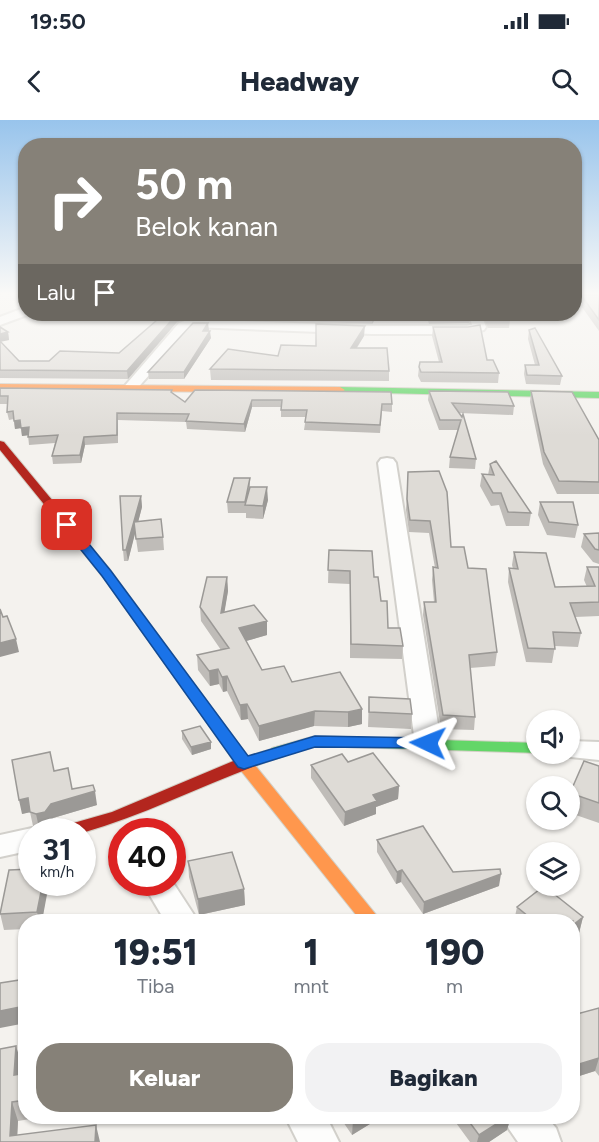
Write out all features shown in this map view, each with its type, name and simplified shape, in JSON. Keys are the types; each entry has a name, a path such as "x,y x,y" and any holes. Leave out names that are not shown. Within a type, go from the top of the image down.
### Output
{"street":[{"path":"129,389 171,341"},
{"path":"0,387 599,395"},
{"path":"0,444 107,574 244,763 366,914"},
{"path":"387,463 428,743"},
{"path":"133,818 244,763 315,741 526,747"},
{"path":"580,750 599,751"},
{"path":"0,846 18,842"},
{"path":"166,896 178,914"},
{"path":"309,1124 320,1142"},
{"path":"528,1124 542,1142"}],"building":[{"path":"0,341 19,361 49,361 60,351 119,353 133,341 154,341 127,371 0,370"},
{"path":"177,341 204,341 184,372 148,372"},
{"path":"316,341 356,341 351,348 387,348 389,371 210,369 228,349 278,356 281,345 316,346"},
{"path":"437,341 483,341 487,360 493,360 499,373 421,372 419,367 420,362 442,362"},
{"path":"532,341 542,341 562,376 527,375 525,365 539,365"},
{"path":"0,388 172,390 171,392 185,402 195,390 391,392 392,404 382,404 380,425 305,422 307,410 281,410 282,400 252,400 244,424 186,421 189,414 117,413 117,435 84,437 80,455 52,456 58,435 28,437 29,427 21,428 20,420 14,421 13,411 7,412 8,396 0,396"},
{"path":"429,391 508,392 514,406 452,403 462,417 463,414 476,459 450,457 461,420 440,420"},
{"path":"531,391 572,392 599,440 599,482 559,481 544,452"},
{"path":"496,461 531,513 508,512 501,493 493,493 482,474 494,475 490,464"},
{"path":"439,471 447,492 451,547 464,547 468,568 486,569 497,652 469,655 475,717 443,715 424,602 436,602 433,567 438,568 430,521 410,520 407,499 408,472"},
{"path":"234,478 250,478 245,502 227,502"},
{"path":"250,487 267,487 263,506 245,505"},
{"path":"120,496 141,496 126,550 123,550"},
{"path":"540,502 573,502 578,525 549,522"},
{"path":"161,519 163,537 136,539 134,522"},
{"path":"599,533 599,550 595,549 584,534"},
{"path":"329,550 372,551 374,577 378,577 381,601 387,601 388,628 400,628 403,646 351,644 350,571 328,570"},
{"path":"514,552 546,553 555,587 595,586 587,567 599,567 599,602 570,603 581,633 553,632 555,649 528,648 509,568 518,569"},
{"path":"207,577 227,577 221,613 254,605 267,621 239,628 262,670 284,666 292,682 340,672 362,709 348,712 315,711 259,726 247,704 240,705 227,676 222,677 218,669 209,671 197,655 229,648 200,607"},
{"path":"0,609 3,617 7,616 16,639 0,643"},
{"path":"369,697 410,699 412,714 369,712"},
{"path":"200,726 211,742 191,747 182,731"},
{"path":"50,752 54,771 68,768 72,789 93,785 95,791 51,804 45,812 36,814 30,812 28,798 19,800 12,760"},
{"path":"373,753 399,786 373,795 377,801 345,812 311,765 342,754 348,762"},
{"path":"584,761 599,766 599,803 580,796 580,776 577,776"},
{"path":"423,826 453,872 500,869 501,874 424,902 402,870 397,872 377,840"},
{"path":"232,852 244,889 198,899 188,861"},
{"path":"9,870 18,870 18,896 40,896 37,912 0,914"},
{"path":"531,896 557,896 579,914 526,914 517,907"},
{"path":"18,980 18,1007 0,1011 0,983"},
{"path":"599,1008 599,1058 580,1064 580,1013"},
{"path":"16,1046 14,1075 18,1074 18,1101 12,1102 10,1136 96,1125 95,1142 0,1142 0,1049"},
{"path":"471,1124 496,1124 479,1135"}],"traffic: fast":[{"path":"340,390 599,395"},
{"path":"278,752 315,741 526,748"}],"traffic: slow":[{"path":"0,387 340,390"},
{"path":"213,720 244,763 366,914"}],"traffic: jam":[{"path":"0,444 107,574 213,720"},
{"path":"96,823 117,817 244,763 278,752"}],"route":[{"path":"67,525 107,574 244,763 315,741 428,743"}]}
